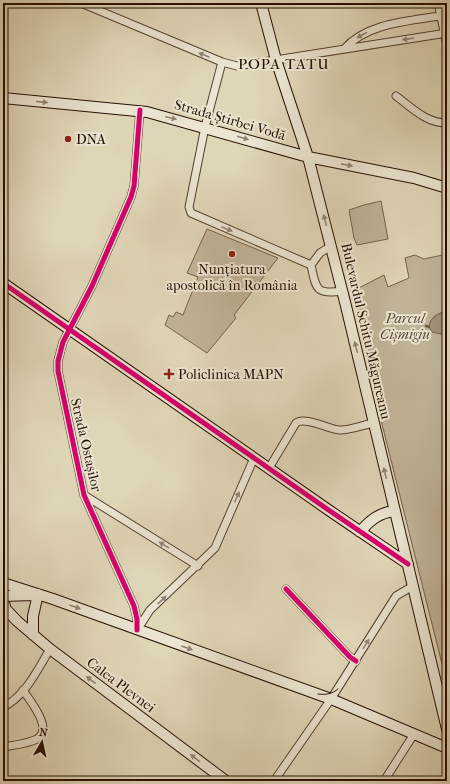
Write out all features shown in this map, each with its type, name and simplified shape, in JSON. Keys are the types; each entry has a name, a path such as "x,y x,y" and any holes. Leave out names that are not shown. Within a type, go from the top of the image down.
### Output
{"street":[{"path":"81,3 222,62 237,66 446,33"},
{"name":"Bulevardul Schitu Măgureanu","path":"261,3 276,60 308,157 331,246 447,729"},
{"path":"438,3 440,16 446,33 447,45"},
{"path":"344,49 350,42 366,32 381,27 440,16"},
{"path":"222,62 205,127 189,207 191,213 311,265"},
{"path":"396,96 427,119 447,123"},
{"name":"Strada Știrbei Vodă","path":"3,98 140,110 308,157 414,178 447,188"},
{"name":"Strada Ostașilor","path":"137,630 137,619 134,606 84,495 58,371 60,352 69,330 92,286 131,197 134,186 140,110"},
{"path":"311,265 320,253 331,246"},
{"path":"311,265 318,289 331,293 342,291"},
{"path":"3,283 408,564"},
{"path":"268,468 296,423 299,421 305,420 340,431 373,423"},
{"path":"137,630 150,610 198,566 214,548 254,458"},
{"path":"84,495 198,566"},
{"path":"360,532 373,518 384,513 394,511"},
{"path":"3,583 38,594 332,699 447,748"},
{"path":"274,781 332,699 396,596 413,586"},
{"path":"286,588 356,661"},
{"path":"3,604 38,594"},
{"path":"33,635 33,616 38,594"},
{"name":"Calea Plevnei","path":"3,604 17,621 50,649 226,781"},
{"path":"3,707 15,700 50,649"},
{"path":"3,747 32,741 39,737 43,732 44,728 42,721 23,690"},
{"path":"384,781 414,734"}],"green space":[{"path":"381,201 388,239 357,245 354,238 349,210"},
{"path":"207,229 278,258 234,315 236,318 207,353 165,325 169,315 173,317 176,312 183,315 198,277 187,273"},
{"name":"Parcul Cișmigiu","path":"447,254 447,684 382,424 353,291 384,275 388,287 409,278 405,258 415,255 424,259"}],"shaded area":[{"path":"447,311 447,320 442,325 444,329 447,330 447,338 441,334 432,332 429,327 435,316"}],"tram line":[{"path":"318,694 329,694 338,689"}],"cycle path":[{"path":"137,630 137,619 134,606 84,495 58,371 58,361 63,342 92,286 131,197 134,186 140,110"},
{"path":"3,283 408,564"},
{"path":"286,589 350,657 356,661"}],"place":[{"name":"DNA","path":"68,139"},
{"name":"Nunțiatura apostolică în România","path":"232,254"},
{"name":"Policlinica MAPN","path":"169,374"}],"district":[{"name":"POPA TATU","path":"284,64"}]}
